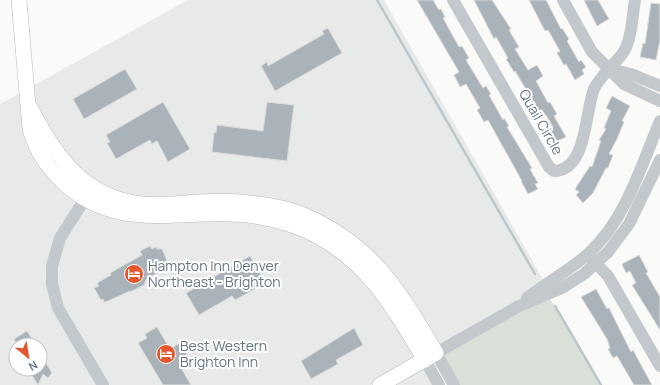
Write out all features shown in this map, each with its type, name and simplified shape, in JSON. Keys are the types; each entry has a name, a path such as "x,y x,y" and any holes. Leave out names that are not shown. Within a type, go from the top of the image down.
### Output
{"main road":[{"path":"19,0 30,130 36,149 55,175 84,200 122,213 143,216 207,208"},
{"path":"28,103 53,148 76,176 93,188 110,196 143,204 207,208 294,226 318,238 345,255 363,271 384,294 430,356 380,385"}],"street":[{"name":"Quail Circle","path":"453,0 549,167 558,177 577,156 582,145 594,89 626,47 635,0"},
{"path":"563,0 592,52 624,84 660,101"},
{"path":"610,69 631,74 660,86"},
{"path":"519,306 546,283 587,254 610,230 620,213 660,121"},
{"path":"430,356 519,306 572,282 597,264 629,224 660,160"},
{"path":"93,188 60,238 54,258 52,284 58,308 103,385"},
{"path":"587,254 608,276 660,366"},
{"path":"430,356 439,385"},
{"path":"430,356 454,385"}],"shaded area":[{"path":"188,0 384,0 545,283 519,306 425,360 439,385 0,385 0,104"},
{"path":"547,294 600,385 454,385 436,353"}],"building":[{"path":"417,0 433,0 439,10 441,9 445,17 443,18 459,47 462,46 469,58 466,60 483,88 486,86 491,94 489,95 503,120 504,118 509,126 507,127 532,168 530,169 538,183 535,184 538,189 528,194 488,120 484,122 477,110 480,108 466,84 460,87 454,75 459,72"},
{"path":"474,0 492,0 511,29 509,30 519,47 515,49 528,70 537,65 543,76 536,81 548,103 550,102 557,114 554,116 566,137 554,143 547,131 553,127 546,115 541,118 534,104 532,105 525,92 527,91 506,59 508,58 496,37 494,39"},
{"path":"529,0 546,0 561,29 562,28 569,39 567,41 579,62 581,60 586,67 582,70 584,74 575,80 566,64 564,65 557,53 560,51 548,30 545,31"},
{"path":"584,0 598,0 609,19 597,26"},
{"path":"651,3 660,4 660,40 656,60 640,57 643,43 645,44"},
{"path":"328,28 342,53 275,91 261,66 267,62 268,66 324,34 322,31"},
{"path":"125,69 137,89 84,119 73,99"},
{"path":"612,96 630,106 622,121 624,122 617,139 609,154 613,155 608,168 606,168 593,193 583,203 576,195 579,192 575,189 590,166 592,167 601,141 599,140 606,129 604,128 611,111 606,108"},
{"path":"163,102 190,149 168,162 157,141 152,144 150,140 116,159 107,143 110,142 106,135"},
{"path":"267,102 294,105 287,161 212,152 214,132 216,133 217,125 263,131"},
{"name":"Hampton Inn Denver Northeast - Brighton","path":"150,246 152,249 156,247 157,249 162,249 169,265 146,280 144,285 108,301 104,302 103,299 101,300 94,288 99,286 97,283 111,275 110,273 142,255 140,251"},
{"path":"639,255 648,272 646,273 660,297 660,330 632,285 636,283 630,271 626,273 622,264"},
{"path":"250,256 263,278 255,283 258,287 235,300 232,296 199,315 186,293"},
{"path":"596,289 607,309 609,308 631,352 633,350 652,385 634,385 617,356 613,358 608,349 610,348 607,339 581,297"},
{"name":"Best Western Brighton Inn","path":"157,327 170,349 180,343 190,360 180,366 191,385 163,385 138,343 147,338 145,334"},
{"path":"354,328 363,345 336,360 338,364 311,379 301,361"},
{"path":"27,331 31,337 17,337"},
{"path":"48,366 52,373 48,378 47,377 48,377"},
{"path":"33,377 42,377 38,385"}],"waterway":[{"path":"377,0 535,274"},
{"path":"555,306 601,385"}],"place":[{"name":"Hampton Inn Denver Northeast - Brighton","path":"134,274"},
{"name":"Best Western Brighton Inn","path":"166,354"}]}
